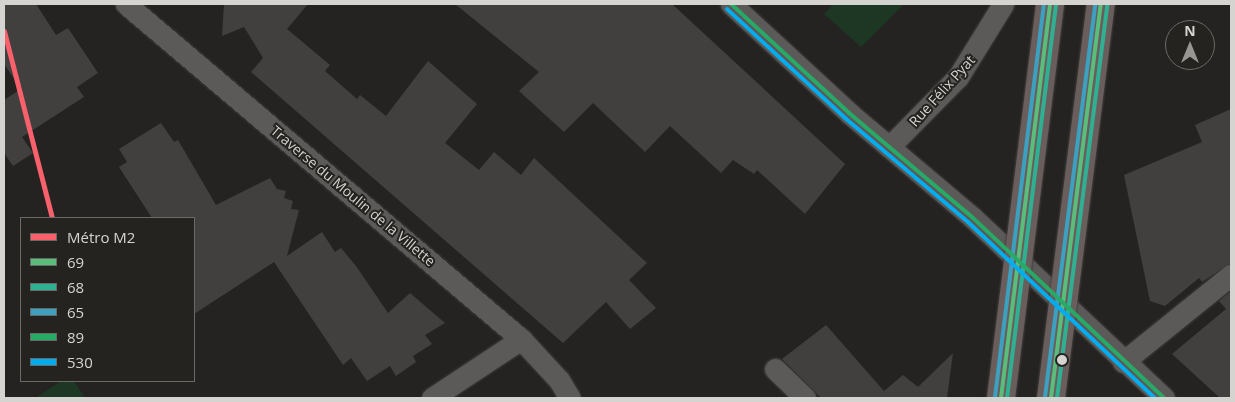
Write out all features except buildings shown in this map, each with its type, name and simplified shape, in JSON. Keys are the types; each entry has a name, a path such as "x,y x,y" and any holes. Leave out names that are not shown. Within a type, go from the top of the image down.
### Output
{"highway":[{"path":"1001,398 1050,4"},
{"path":"1051,398 1100,4"}],"street":[{"name":"Traverse du Moulin de la Villette","path":"126,4 521,339 560,380 570,398"},
{"path":"730,4 889,147 972,217 1123,362 1164,398"},
{"name":"Rue Félix Pyat","path":"889,147 958,77 1003,4"},
{"path":"1123,362 1231,275"},
{"path":"432,398 521,339"},
{"path":"775,369 806,398"}],"green space":[{"path":"834,4 904,4 861,47 824,14"},
{"path":"59,382 75,382 85,398 35,398"}],"metro line":[{"name":"M2","path":"4,31 52,217"}],"transit line":[{"name":"89","path":"731,4 849,113 972,217 1164,398"},
{"name":"65","path":"995,397 1044,4"},
{"name":"69","path":"1001,398 1050,4"},
{"name":"65","path":"1045,397 1095,4"},
{"name":"69","path":"1051,398 1101,4"},
{"name":"68","path":"1007,398 1056,5"},
{"name":"68","path":"1057,398 1107,5"},
{"name":"530","path":"727,9 845,118 968,222 1155,398"}]}
